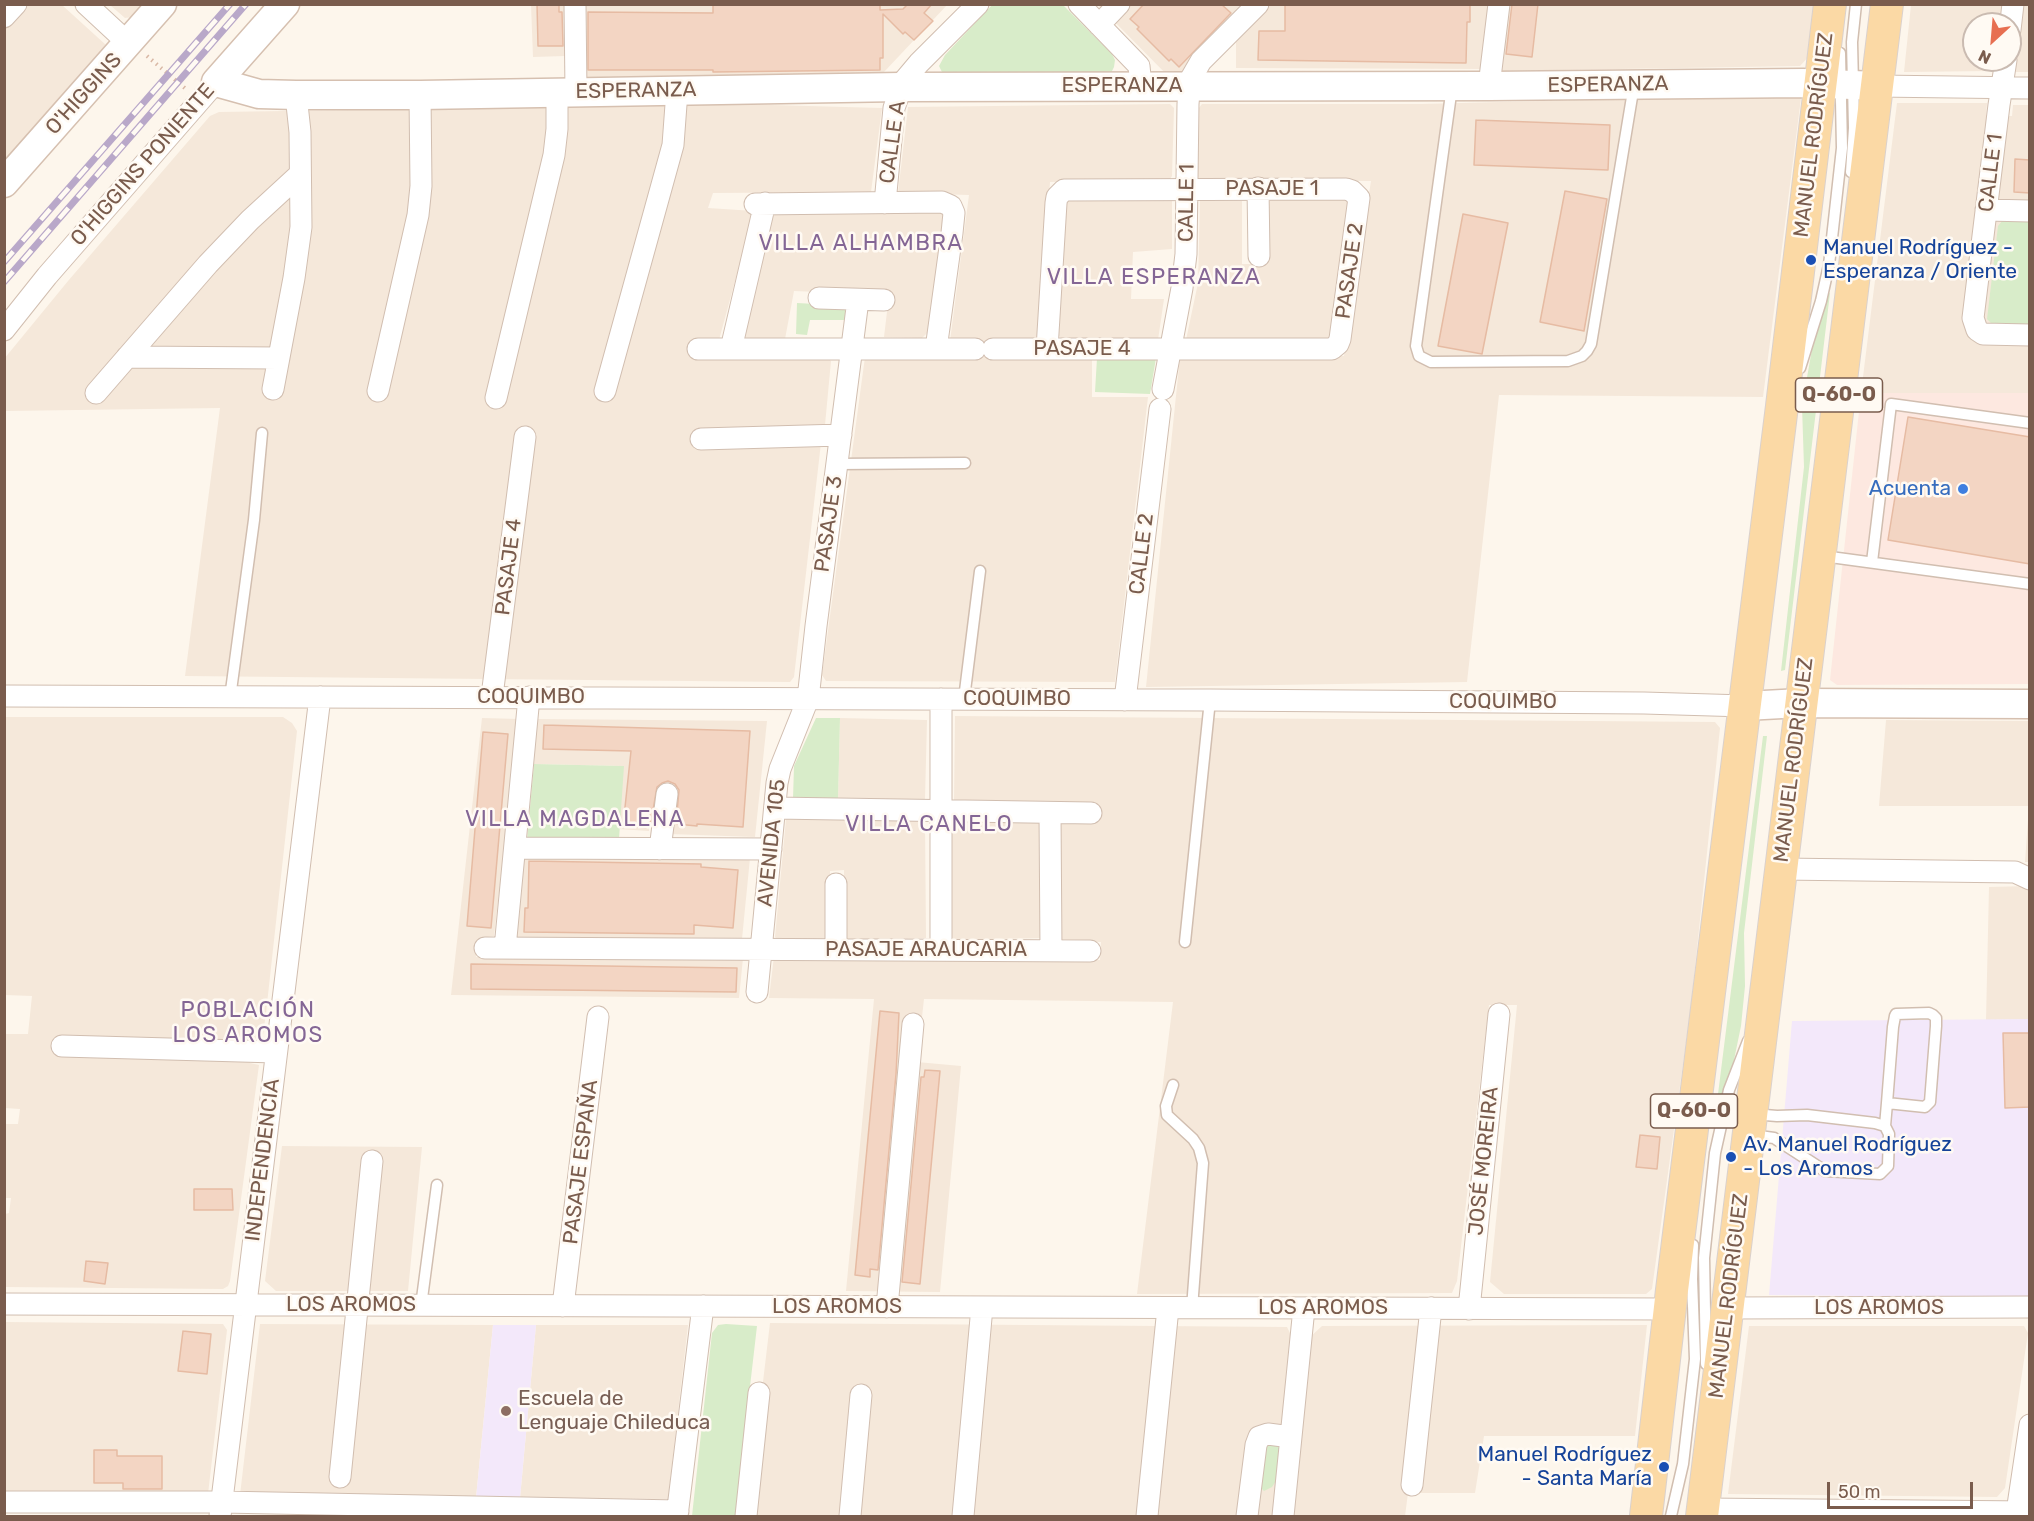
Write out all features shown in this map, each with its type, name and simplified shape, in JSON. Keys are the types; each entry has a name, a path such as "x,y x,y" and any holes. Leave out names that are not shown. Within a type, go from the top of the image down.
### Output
{"main road":[{"name":"MANUEL RODRÍGUEZ","path":"1646,1516 1669,1309 1782,406 1847,85 1887,4"},
{"name":"MANUEL RODRÍGUEZ","path":"1703,1513 1768,982 1798,691 1819,556 1847,85 1839,7"}],"street":[{"path":"4,17 16,4"},
{"path":"86,4 128,44"},
{"name":"O'HIGGINS","path":"4,183 162,4"},
{"name":"O'HIGGINS PONIENTE","path":"4,330 47,276 285,4"},
{"path":"496,398 567,92 575,4"},
{"name":"CALLE A","path":"885,203 894,108 901,87 911,72 978,4"},
{"path":"1079,4 1139,66 1141,86"},
{"path":"1099,25 1119,4"},
{"path":"1189,86 1196,67 1258,4"},
{"path":"1489,86 1498,4"},
{"name":"CALLE 1","path":"2004,72 1973,318 1977,330 1986,335 2030,335"},
{"name":"ESPERANZA","path":"207,91 296,95 420,95 901,87 1847,85 2030,88"},
{"name":"CALLE 1","path":"1161,399 1185,262 1189,86"},
{"path":"605,391 673,145 677,91"},
{"path":"273,389 301,227 300,132 296,95"},
{"path":"378,391 418,215 421,186 420,95"},
{"path":"96,393 208,264 250,220 300,174"},
{"name":"PASAJE 1","path":"1047,349 1056,203 1059,194 1069,189 1187,188 1346,189 1356,194"},
{"path":"1258,188 1259,256"},
{"name":"PASAJE 2","path":"1171,349 1329,350 1335,347 1340,339 1360,203 1356,194"},
{"path":"698,349 731,349 853,349 936,349 952,233 954,213 951,206 942,202 760,204 731,349"},
{"path":"1986,210 2030,211"},
{"path":"819,298 884,300"},
{"name":"PASAJE 3","path":"808,699 858,300"},
{"name":"PASAJE 4","path":"936,349 1171,349"},
{"path":"127,357 279,358"},
{"name":"CALLE 2","path":"1125,700 1161,399"},
{"path":"701,439 841,435"},
{"name":"PASAJE 4","path":"492,696 525,437"},
{"name":"COQUIMBO","path":"5,702 492,696 1633,703 1745,706 1798,691 2030,704"},
{"name":"INDEPENDENCIA","path":"221,1509 320,697"},
{"path":"529,697 515,848 771,849"},
{"name":"AVENIDA 105","path":"757,992 780,769 808,699"},
{"path":"941,699 941,950"},
{"path":"660,849 667,794"},
{"path":"775,808 1091,813"},
{"path":"1050,813 1051,951"},
{"name":"PASAJE ARAUCARIA","path":"515,848 495,948 1090,951"},
{"path":"1781,869 2015,872 2030,879"},
{"path":"836,884 836,949"},
{"name":"JOSÉ MOREIRA","path":"1469,1308 1499,1014"},
{"name":"PASAJE ESPAÑA","path":"563,1306 598,1017"},
{"path":"887,1307 913,1024"},
{"path":"62,1046 276,1052"},
{"path":"340,1477 372,1161"},
{"name":"LOS AROMOS","path":"4,1304 1669,1309"},
{"path":"4,1502 221,1509 678,1514 703,1306"},
{"path":"963,1516 982,1307"},
{"name":"LOS AROMOS","path":"1728,1308 2030,1307"},
{"path":"1147,1516 1168,1308"},
{"path":"1283,1516 1304,1308"},
{"path":"1412,1485 1431,1308"},
{"path":"747,1516 759,1392"},
{"path":"850,1516 861,1395"},
{"path":"1703,1513 2023,1512 2030,1425"},
{"path":"1247,1516 1259,1437 1268,1434 1291,1437"}],"lane":[{"path":"1847,85 1856,4"},
{"path":"1840,43 1854,128 1850,179"},
{"path":"1452,87 1416,346 1419,356 1431,362 1568,361 1582,356 1587,351 1591,344 1634,85"},
{"path":"1872,562 1891,404 2030,423"},
{"path":"230,698 254,520 262,433"},
{"path":"837,464 965,463"},
{"path":"1819,556 2030,584"},
{"path":"964,699 980,571"},
{"path":"1185,942 1210,700"},
{"path":"1745,706 1753,737"},
{"path":"1704,1382 1706,1353 1704,1240 1716,1144 1729,1090 1768,982"},
{"path":"1750,1124 1825,1171 1880,1174 1888,1166 1889,1134 1885,1126 1887,1103 1895,1016 1896,1014 1929,1013 1936,1018 1930,1102 1925,1107 1887,1103"},
{"path":"1173,1085 1166,1106 1167,1115 1193,1139 1199,1148 1203,1162 1192,1308"},
{"path":"1750,1124 1777,1116 1807,1115 1885,1126"},
{"path":"421,1306 437,1185"},
{"path":"1671,1516 1683,1464 1695,1359 1692,1273 1694,1234"},
{"path":"1693,1469 1700,1415"}],"path":[{"path":"128,44 207,91"}],"shaded area":[{"path":"948,4 884,72 584,78 583,5"},
{"path":"26,5 62,5 106,45 5,162 5,29"},
{"path":"110,5 144,5 133,17 125,18"},
{"path":"531,5 565,5 565,56 533,57"},
{"path":"1098,5 1247,5 1173,81"},
{"path":"1271,5 1489,5 1483,69 1236,68 1236,42"},
{"path":"1504,5 1816,5 1810,55 1800,66 1495,71"},
{"path":"1911,5 2029,5 2029,72 2022,72 2022,12 1962,12 1962,71 1904,72"},
{"path":"1664,98 1801,98 1763,397 1499,395 1467,682 1146,687 1180,357 1344,356 1371,181 1201,180 1197,176 1198,109 1202,104 1421,104"},
{"path":"1897,103 1987,103 1986,115 1998,116 2012,116 2013,105 2029,105 2029,393 1861,393"},
{"path":"734,104 882,108 871,192 713,193 708,208 754,211 719,340 827,358 831,361 794,677 790,682 185,676 220,408 5,411 4,359 210,116 219,112"},
{"path":"1170,104 1174,108 1172,176 1170,179 1050,182 1040,334 1037,338 990,338 989,342 950,341 969,195 898,193 908,107"},
{"path":"1064,198 1172,198 1172,249 1133,252 1131,299 1164,299 1158,340 1061,338 1055,332"},
{"path":"1268,199 1349,200 1330,338 1327,342 1186,340 1198,283 1200,201 1242,201 1242,264 1265,264"},
{"path":"774,211 946,212 928,332 922,338 884,337 889,295 794,291 785,339 744,339"},
{"path":"865,357 1092,357 1092,397 1148,397 1115,682 826,681 822,675"},
{"path":"1861,393 2029,393 2029,684 1837,685 1830,680"},
{"path":"955,716 1715,722 1720,728 1691,1006 1652,1289 1646,1294 1504,1294 1490,1282 1517,1005 1489,1005 1457,1281 1452,1293 1137,1294 1173,1002 924,999 917,1062 961,1066 940,1292 846,1291 874,999 769,998 774,956 1100,960 1101,942 1060,941 1061,821 1098,820 1098,804 954,801"},
{"path":"5,717 283,717 292,723 297,731 266,1013 262,1042 252,1044 250,1063 259,1065 230,1281 223,1289 5,1287 5,1214 9,1213 11,1198 5,1198 5,1124 18,1124 20,1109 5,1108 4,1034 28,1034 32,996 5,995"},
{"path":"482,718 519,719 494,936 480,938 476,957 743,958 739,998 451,995"},
{"path":"840,718 927,720 925,799 838,799"},
{"path":"536,719 767,721 755,837 669,834 674,789 654,789 649,831 619,829 623,766 534,764"},
{"path":"1886,720 2029,721 2029,806 1879,806"},
{"path":"2029,806 2029,862 2025,862"},
{"path":"921,818 925,821 926,938 848,941 844,937 844,870 830,871 829,938 778,940 775,937 786,819"},
{"path":"1040,821 1044,938 954,940 950,935 951,822"},
{"path":"524,857 750,858 742,939 516,937"},
{"path":"2029,886 2029,1019 1986,1020 1989,887"},
{"path":"2029,1019 2029,1298 1769,1295 1792,1021"},
{"path":"282,1146 422,1147 408,1291 276,1291 265,1281"},
{"path":"5,1322 223,1324 227,1330 208,1494 5,1493"},
{"path":"770,1323 1287,1327 1292,1337 1309,1338 1322,1326 1647,1325 1635,1436 1484,1436 1475,1493 1408,1493 1405,1516 747,1516"},
{"path":"260,1324 493,1325 476,1498 240,1495"},
{"name":"Escuela de Lenguaje Chileduca","path":"493,1325 536,1325 520,1498 476,1498"},
{"path":"536,1325 688,1325 668,1499 520,1498"},
{"path":"1749,1326 2024,1326 2028,1333 2005,1488 1997,1497 1728,1494"}],"green space":[{"path":"993,4 1063,5 1112,54 1115,60 1111,73 944,76 939,66 945,55"},
{"path":"2003,220 2029,220 2029,326 1993,325 1987,319 1998,226"},
{"path":"1830,293 1785,670 1781,671 1804,467 1802,406 1812,349"},
{"path":"797,303 851,306 849,320 810,320 807,335 796,334"},
{"path":"1097,358 1156,358 1150,394 1095,392"},
{"path":"816,718 840,718 838,799 793,799 794,766"},
{"path":"1763,736 1767,736 1744,933 1745,986 1741,1026 1734,1060 1718,1110 1716,1110"},
{"path":"534,764 624,766 619,839 527,840"},
{"path":"718,1325 757,1326 735,1516 692,1516 712,1333"},
{"path":"1267,1443 1280,1445 1281,1449 1276,1481 1272,1487 1264,1491 1260,1487"}],"building":[{"path":"537,4 559,4 559,12 562,12 563,46 538,46"},
{"path":"713,4 880,4 880,10 903,9 908,4 932,4 924,13 933,21 914,40 905,32 903,34 883,14 883,58 880,58 880,70 713,72 713,70 588,70 588,12 713,13"},
{"path":"1144,4 1221,4 1231,13 1179,67 1171,59 1169,61 1130,19"},
{"path":"1285,4 1470,4 1466,63 1258,60 1259,31 1285,31"},
{"path":"1512,4 1538,4 1532,57 1506,54"},
{"path":"1476,120 1610,125 1608,170 1474,165"},
{"path":"2015,159 2030,160 2030,193 2014,192"},
{"path":"1565,191 1607,199 1584,331 1540,322"},
{"path":"1463,214 1508,223 1482,354 1438,346"},
{"name":"Acuenta","path":"1908,417 2030,437 2030,564 1888,540"},
{"path":"544,725 750,731 743,827 676,824 679,790 675,784 668,781 657,787 651,822 647,822 646,828 623,826 631,751 543,749"},
{"path":"483,732 508,734 491,928 467,926"},
{"path":"529,861 701,864 701,867 738,870 733,928 694,925 694,934 524,932 525,908 528,908"},
{"path":"471,964 737,968 736,992 471,989"},
{"path":"880,1011 899,1013 896,1074 878,1270 870,1269 870,1277 855,1275"},
{"path":"2003,1033 2030,1033 2030,1107 2005,1108"},
{"path":"925,1070 940,1071 920,1284 902,1282 921,1077 924,1077"},
{"path":"1640,1135 1660,1137 1657,1169 1636,1167"},
{"path":"194,1189 232,1189 233,1210 194,1210"},
{"path":"86,1261 108,1263 105,1284 84,1281"},
{"path":"183,1331 211,1334 207,1374 178,1371"},
{"path":"94,1450 117,1450 117,1456 162,1456 162,1489 123,1489 123,1483 94,1483"}],"railway":[{"path":"4,262 230,4"},
{"path":"4,282 246,4"}],"place":[{"name":"Manuel Rodríguez - Esperanza / Oriente","path":"1811,260"},
{"name":"Acuenta","path":"1963,489"},
{"name":"Av. Manuel Rodríguez - Los Aromos","path":"1731,1157"},
{"name":"Escuela de Lenguaje Chileduca","path":"506,1411"},
{"name":"Manuel Rodríguez - Santa María","path":"1664,1467"}],"district":[{"name":"VILLA ALHAMBRA","path":"861,244"},
{"name":"VILLA ESPERANZA","path":"1154,278"},
{"name":"VILLA MAGDALENA","path":"575,820"},
{"name":"VILLA CANELO","path":"929,825"},
{"name":"POBLACIÓN LOS AROMOS","path":"248,1024"}]}
